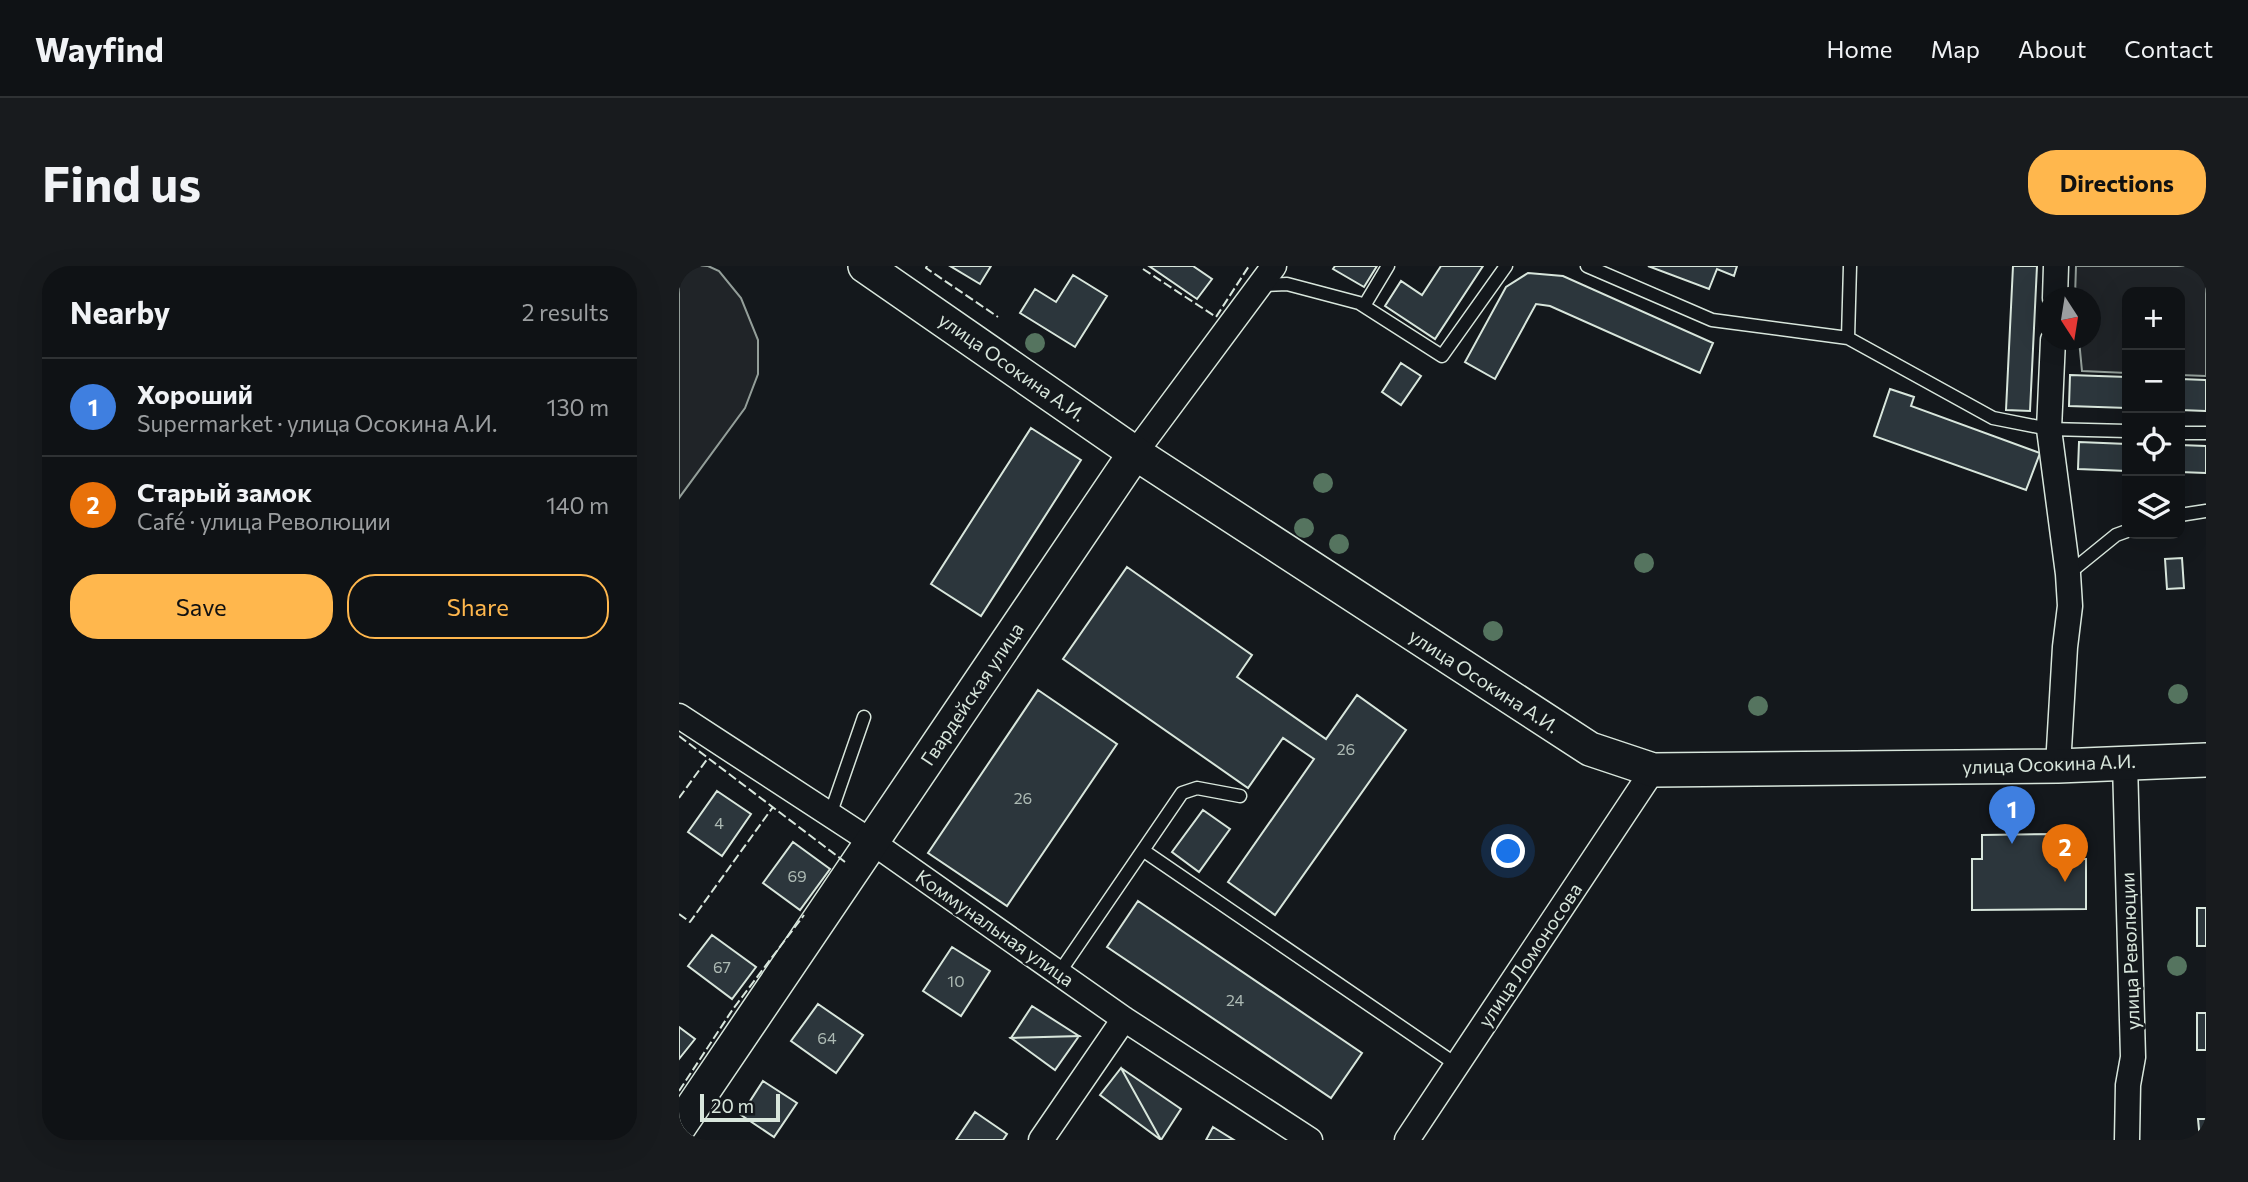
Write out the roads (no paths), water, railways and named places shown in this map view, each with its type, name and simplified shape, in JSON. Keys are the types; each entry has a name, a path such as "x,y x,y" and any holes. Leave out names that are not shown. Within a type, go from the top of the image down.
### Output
{"street":[{"path":"2055,287 2056,266"},
{"name":"улица Осокина А.И.","path":"885,271 1135,453 1590,749 1653,770 2058,766 2206,760"},
{"name":"Гвардейская улица","path":"679,1127 1135,453 1267,276"},
{"path":"2053,350 2049,429 2070,606 2064,647 2058,766"},
{"name":"Коммунальная улица","path":"679,716 872,842 1124,1019 1310,1140"},
{"name":"улица Революции","path":"2125,762 2133,1057 2128,1085 2127,1140"},
{"name":"улица Ломоносова","path":"1407,1140 1653,770"},
{"path":"1041,1140 1124,1019"}],"lane":[{"path":"1364,306 1388,266"},
{"path":"1267,276 1364,306 1442,356 1506,266"},
{"path":"1587,266 1712,320 1848,338 1993,418 2049,429 2122,431"},
{"path":"1848,338 1850,266"},
{"path":"2185,433 2206,433"},
{"path":"2185,514 2206,511"},
{"path":"2068,574 2122,533"},
{"path":"830,814 864,717"},
{"path":"1059,973 1182,793 1197,788 1240,796"},
{"path":"1144,851 1457,1065"}],"place":[{"name":"Хороший","path":"2012,844"},
{"name":"Старый замок","path":"2065,882"}]}
